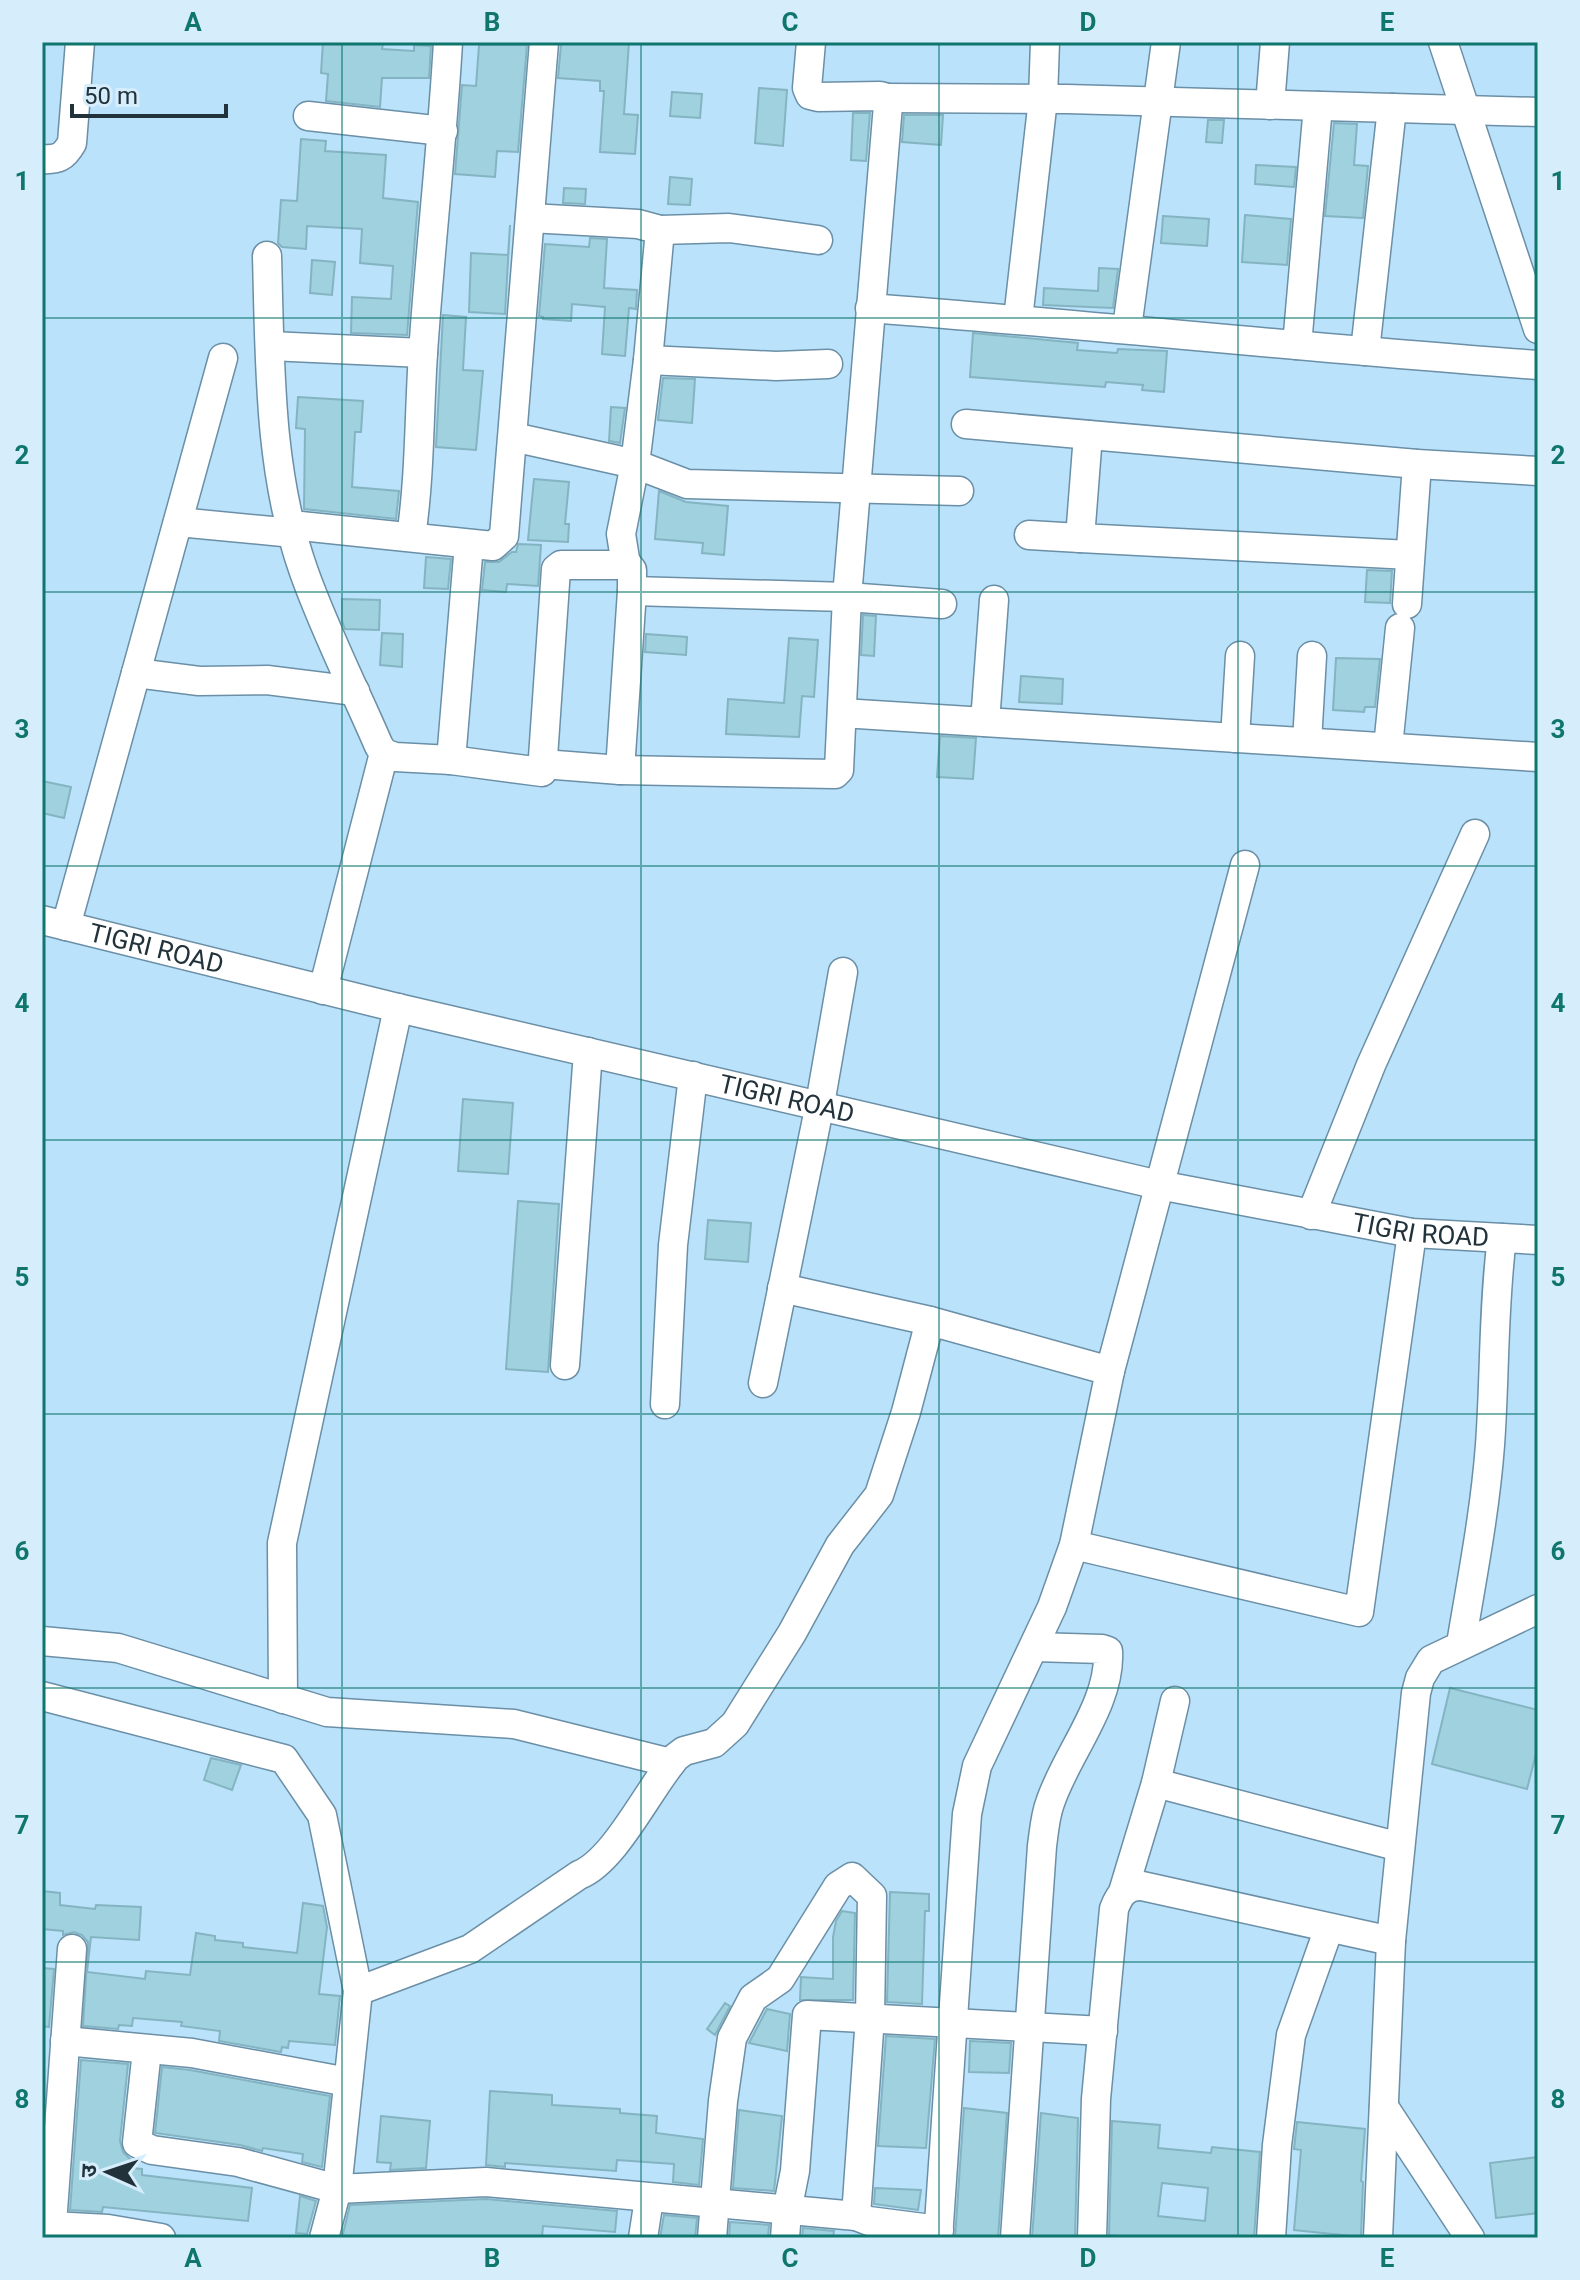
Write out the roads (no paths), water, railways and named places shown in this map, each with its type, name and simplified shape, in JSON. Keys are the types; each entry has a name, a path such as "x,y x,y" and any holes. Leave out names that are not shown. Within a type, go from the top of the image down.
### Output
{"street":[{"path":"42,159 56,160 72,143 80,42"},
{"path":"411,537 417,492 423,353 448,42"},
{"path":"178,522 411,537 493,546 504,536 544,42"},
{"path":"811,42 807,88 810,95 818,97 1043,99 1538,112"},
{"path":"1018,319 1043,99 1045,42"},
{"path":"1127,328 1166,42"},
{"path":"1270,105 1275,42"},
{"path":"1443,42 1532,295 1538,329"},
{"path":"543,764 620,770 835,774 839,770 847,597 887,98"},
{"path":"1297,345 1318,106"},
{"path":"1365,351 1392,108"},
{"path":"308,116 443,131"},
{"path":"530,218 638,224 660,230 729,228 818,240"},
{"path":"620,770 629,578 621,534 635,464 660,230"},
{"path":"267,256 277,454 292,529 304,571 384,753 323,990"},
{"path":"870,308 1538,365"},
{"path":"270,346 423,353"},
{"path":"54,923 136,673 223,358"},
{"path":"648,360 776,366 828,364"},
{"path":"966,424 1417,464 1538,471"},
{"path":"1080,538 1088,435"},
{"path":"513,437 635,464 687,484 959,491"},
{"path":"1388,747 1417,464"},
{"path":"1029,535 1410,555"},
{"path":"451,760 469,544"},
{"path":"384,753 395,757 451,760 542,772 556,569 561,565 629,578 942,604"},
{"path":"985,722 994,600"},
{"path":"1235,738 1240,656"},
{"path":"1307,742 1312,656"},
{"path":"136,673 199,681 267,680 355,691"},
{"path":"842,713 1538,757"},
{"path":"1311,1215 1371,1065 1475,834"},
{"path":"147,2050 137,2143 152,2150 238,2162 337,2189 486,2182 649,2199 714,2201 786,2224 856,2216 938,2234 969,1796 977,1766 1052,1607 1074,1545 1110,1371 1245,865"},
{"name":"TIGRI ROAD","path":"54,923 398,1008 1159,1185 1412,1233 1538,1240"},
{"path":"763,1383 820,1104 843,972"},
{"path":"283,1699 282,1543 398,1008"},
{"path":"565,1365 588,1052"},
{"path":"665,1404 673,1245 693,1076"},
{"path":"1074,1545 1359,1612 1412,1233"},
{"path":"1461,1644 1491,1442 1494,1311 1502,1238"},
{"path":"782,1288 930,1321 1110,1371"},
{"path":"358,1991 470,1949 590,1870 606,1854 671,1763 684,1751 714,1743 735,1724 792,1633 840,1545 879,1495 906,1412 930,1321"},
{"path":"1378,2238 1391,1941 1414,1710 1420,1678 1431,1660 1538,1602"},
{"path":"42,1641 118,1648 327,1712 514,1724 671,1763"},
{"path":"1015,2238 1042,1846 1050,1803 1097,1705 1109,1660 1108,1651 1102,1649 1034,1647"},
{"path":"42,1696 284,1759 322,1815 358,1991 337,2189 324,2238"},
{"path":"1092,2238 1096,2099 1114,1909 1123,1892 1156,1783 1175,1701"},
{"path":"1156,1783 1400,1847"},
{"path":"712,2238 732,2038 753,1998 780,1979 838,1886 852,1877 872,1896 870,2017 856,2216"},
{"path":"1123,1892 1142,1886 1391,1941"},
{"path":"1271,2238 1277,2145 1291,2035 1329,1928"},
{"path":"72,1949 52,2232 108,2229 161,2238"},
{"path":"786,2224 795,2171 807,2015 1103,2031"},
{"path":"65,2041 192,2053 348,2082"},
{"path":"1384,2107 1470,2238"},
{"path":"643,2238 649,2199"}]}
